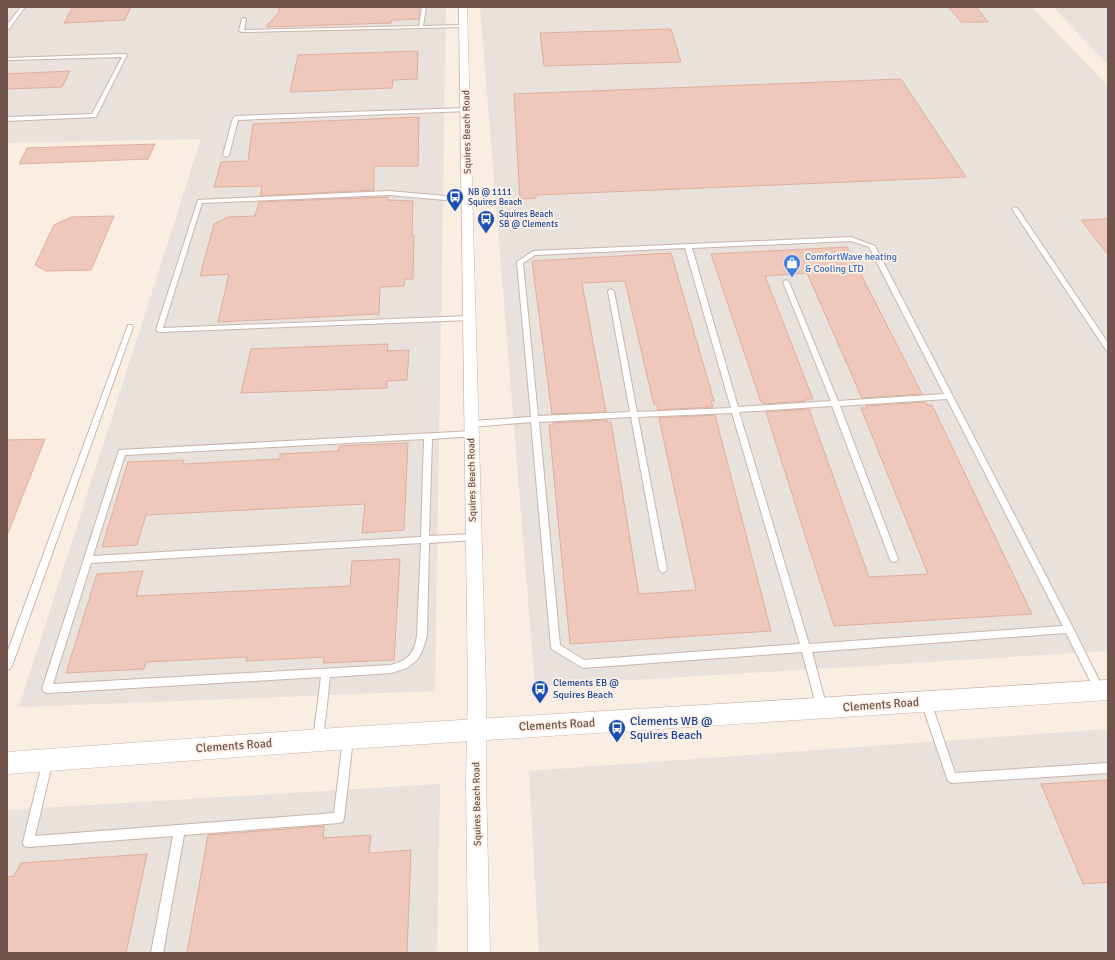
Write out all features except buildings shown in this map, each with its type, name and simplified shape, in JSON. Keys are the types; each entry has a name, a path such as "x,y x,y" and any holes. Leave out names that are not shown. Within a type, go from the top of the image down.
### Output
{"street":[{"name":"Squires Beach Road","path":"463,7 477,693 476,729 479,953"},
{"name":"Clements Road","path":"7,764 476,729 524,728 1104,690"}],"lane":[{"path":"7,28 24,7"},
{"path":"422,26 424,7"},
{"path":"244,19 241,31 464,26"},
{"path":"7,59 124,55 94,116 7,119"},
{"path":"226,155 236,118 466,110"},
{"path":"468,200 389,193 200,201 160,330 469,318"},
{"path":"1015,209 1108,348"},
{"path":"1069,629 583,664 556,647 520,262 533,253 851,239 872,246 1069,629 1104,690"},
{"path":"688,246 806,648 822,709"},
{"path":"786,282 835,403 894,559"},
{"path":"611,291 663,569"},
{"path":"7,666 130,327"},
{"path":"428,436 422,636 421,646 417,654 410,661 391,669 48,689 122,452 428,436 535,419 735,410 949,396"},
{"path":"88,560 473,537"},
{"path":"318,740 326,673"},
{"path":"926,702 952,778 1108,768"},
{"path":"48,760 28,842 339,818 348,738"},
{"path":"157,953 178,831"}],"shaded area":[{"path":"7,7 446,7 435,691 19,707 201,139 7,143"},
{"path":"480,7 1032,7 1108,86 1108,651 535,686"},
{"path":"1053,7 1108,7 1108,65"},
{"path":"1108,729 1108,953 539,953 529,771"},
{"path":"440,784 437,953 7,953 7,810"}],"place":[{"name":"NB @ 1111 Squires Beach","path":"455,212"},
{"name":"Squires Beach SB @ Clements","path":"486,234"},
{"name":"ComfortWave heating & Cooling LTD","path":"792,278"},
{"name":"Clements EB @ Squires Beach","path":"540,704"},
{"name":"Clements WB @ Squires Beach","path":"617,743"}]}
